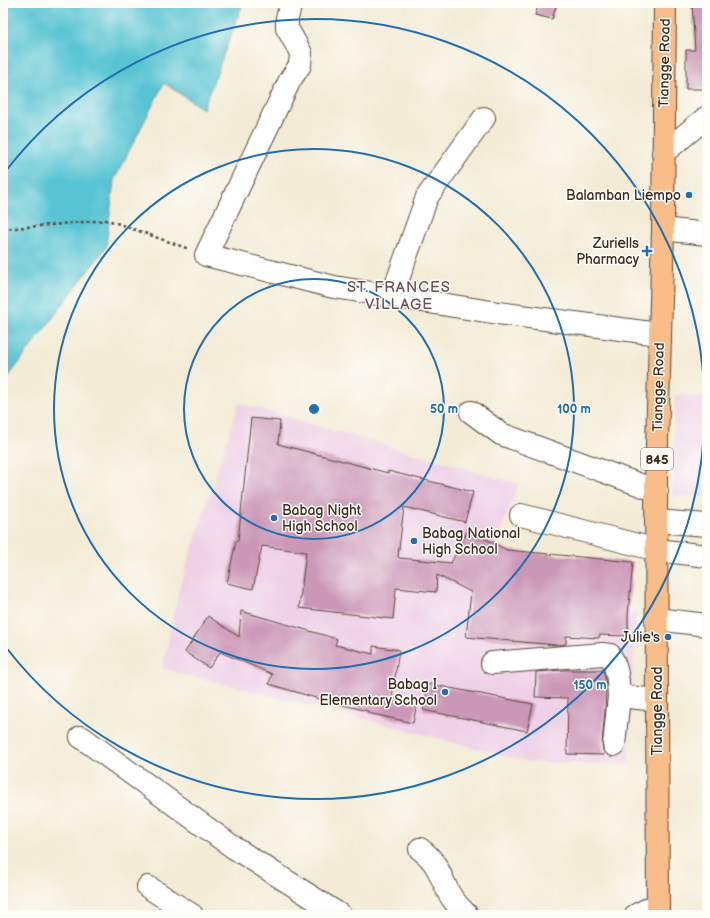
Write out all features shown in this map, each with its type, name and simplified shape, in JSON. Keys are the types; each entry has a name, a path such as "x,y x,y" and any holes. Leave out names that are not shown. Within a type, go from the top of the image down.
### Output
{"main road":[{"name":"Tiangge Road","path":"658,910 656,521 659,334 663,230 662,153 665,3"}],"street":[{"path":"291,3 287,18 287,28 301,52 300,65 290,80 206,255 334,288 498,313 659,334"},
{"path":"392,296 427,197 484,118"},
{"path":"662,153 704,127"},
{"path":"663,230 707,234"},
{"path":"471,412 501,434 657,491"},
{"path":"521,515 657,550 707,556"},
{"path":"656,521 707,525"},
{"path":"656,619 707,624"},
{"path":"492,663 602,654 610,655 615,663 619,696 614,746"},
{"path":"619,696 657,700"},
{"path":"81,737 234,847 340,915"},
{"path":"420,849 432,858 440,871 446,888 467,915"},
{"path":"148,887 192,915"},
{"path":"636,915 658,910"}],"path":[{"path":"3,228 108,220 206,255"}],"shaded area":[{"path":"675,395 707,397 707,497 672,496"},
{"path":"239,403 519,484 474,597 636,612 628,765 529,762 353,716 162,669 179,589"}],"water":[{"path":"3,3 243,3 203,109 164,83 114,180 106,247 3,384"}],"building":[{"path":"539,3 557,3 552,19 535,15"},
{"path":"692,3 707,3 707,89 686,89 686,50 695,50"},
{"path":"251,418 280,421 278,444 388,473 388,471 473,492 465,522 404,507 398,557 400,558 451,563 468,530 507,550 633,562 628,615 628,636 599,635 599,638 566,636 566,644 556,645 466,637 471,592 437,575 436,592 396,588 393,619 299,608 306,552 262,546 253,589 227,583 236,541 238,541"},
{"path":"241,611 337,639 335,645 373,654 373,646 399,650 392,698 417,703 413,723 368,713 368,711 326,701 269,684 272,674 220,652 209,668 185,652 208,616 239,637"},
{"path":"603,670 606,684 602,744 604,755 567,754 568,698 535,697 536,672"},
{"path":"429,684 533,704 527,731 423,710"}],"place":[{"name":"Balamban Liempo","path":"689,195"},
{"name":"Zuriells Pharmacy","path":"647,251"},
{"name":"Babag Night High School","path":"274,518"},
{"name":"Babag National High School","path":"414,541"},
{"name":"Julie's","path":"668,637"},
{"name":"Babag I Elementary School","path":"445,692"}],"district":[{"name":"ST. FRANCES VILLAGE","path":"399,296"}]}
